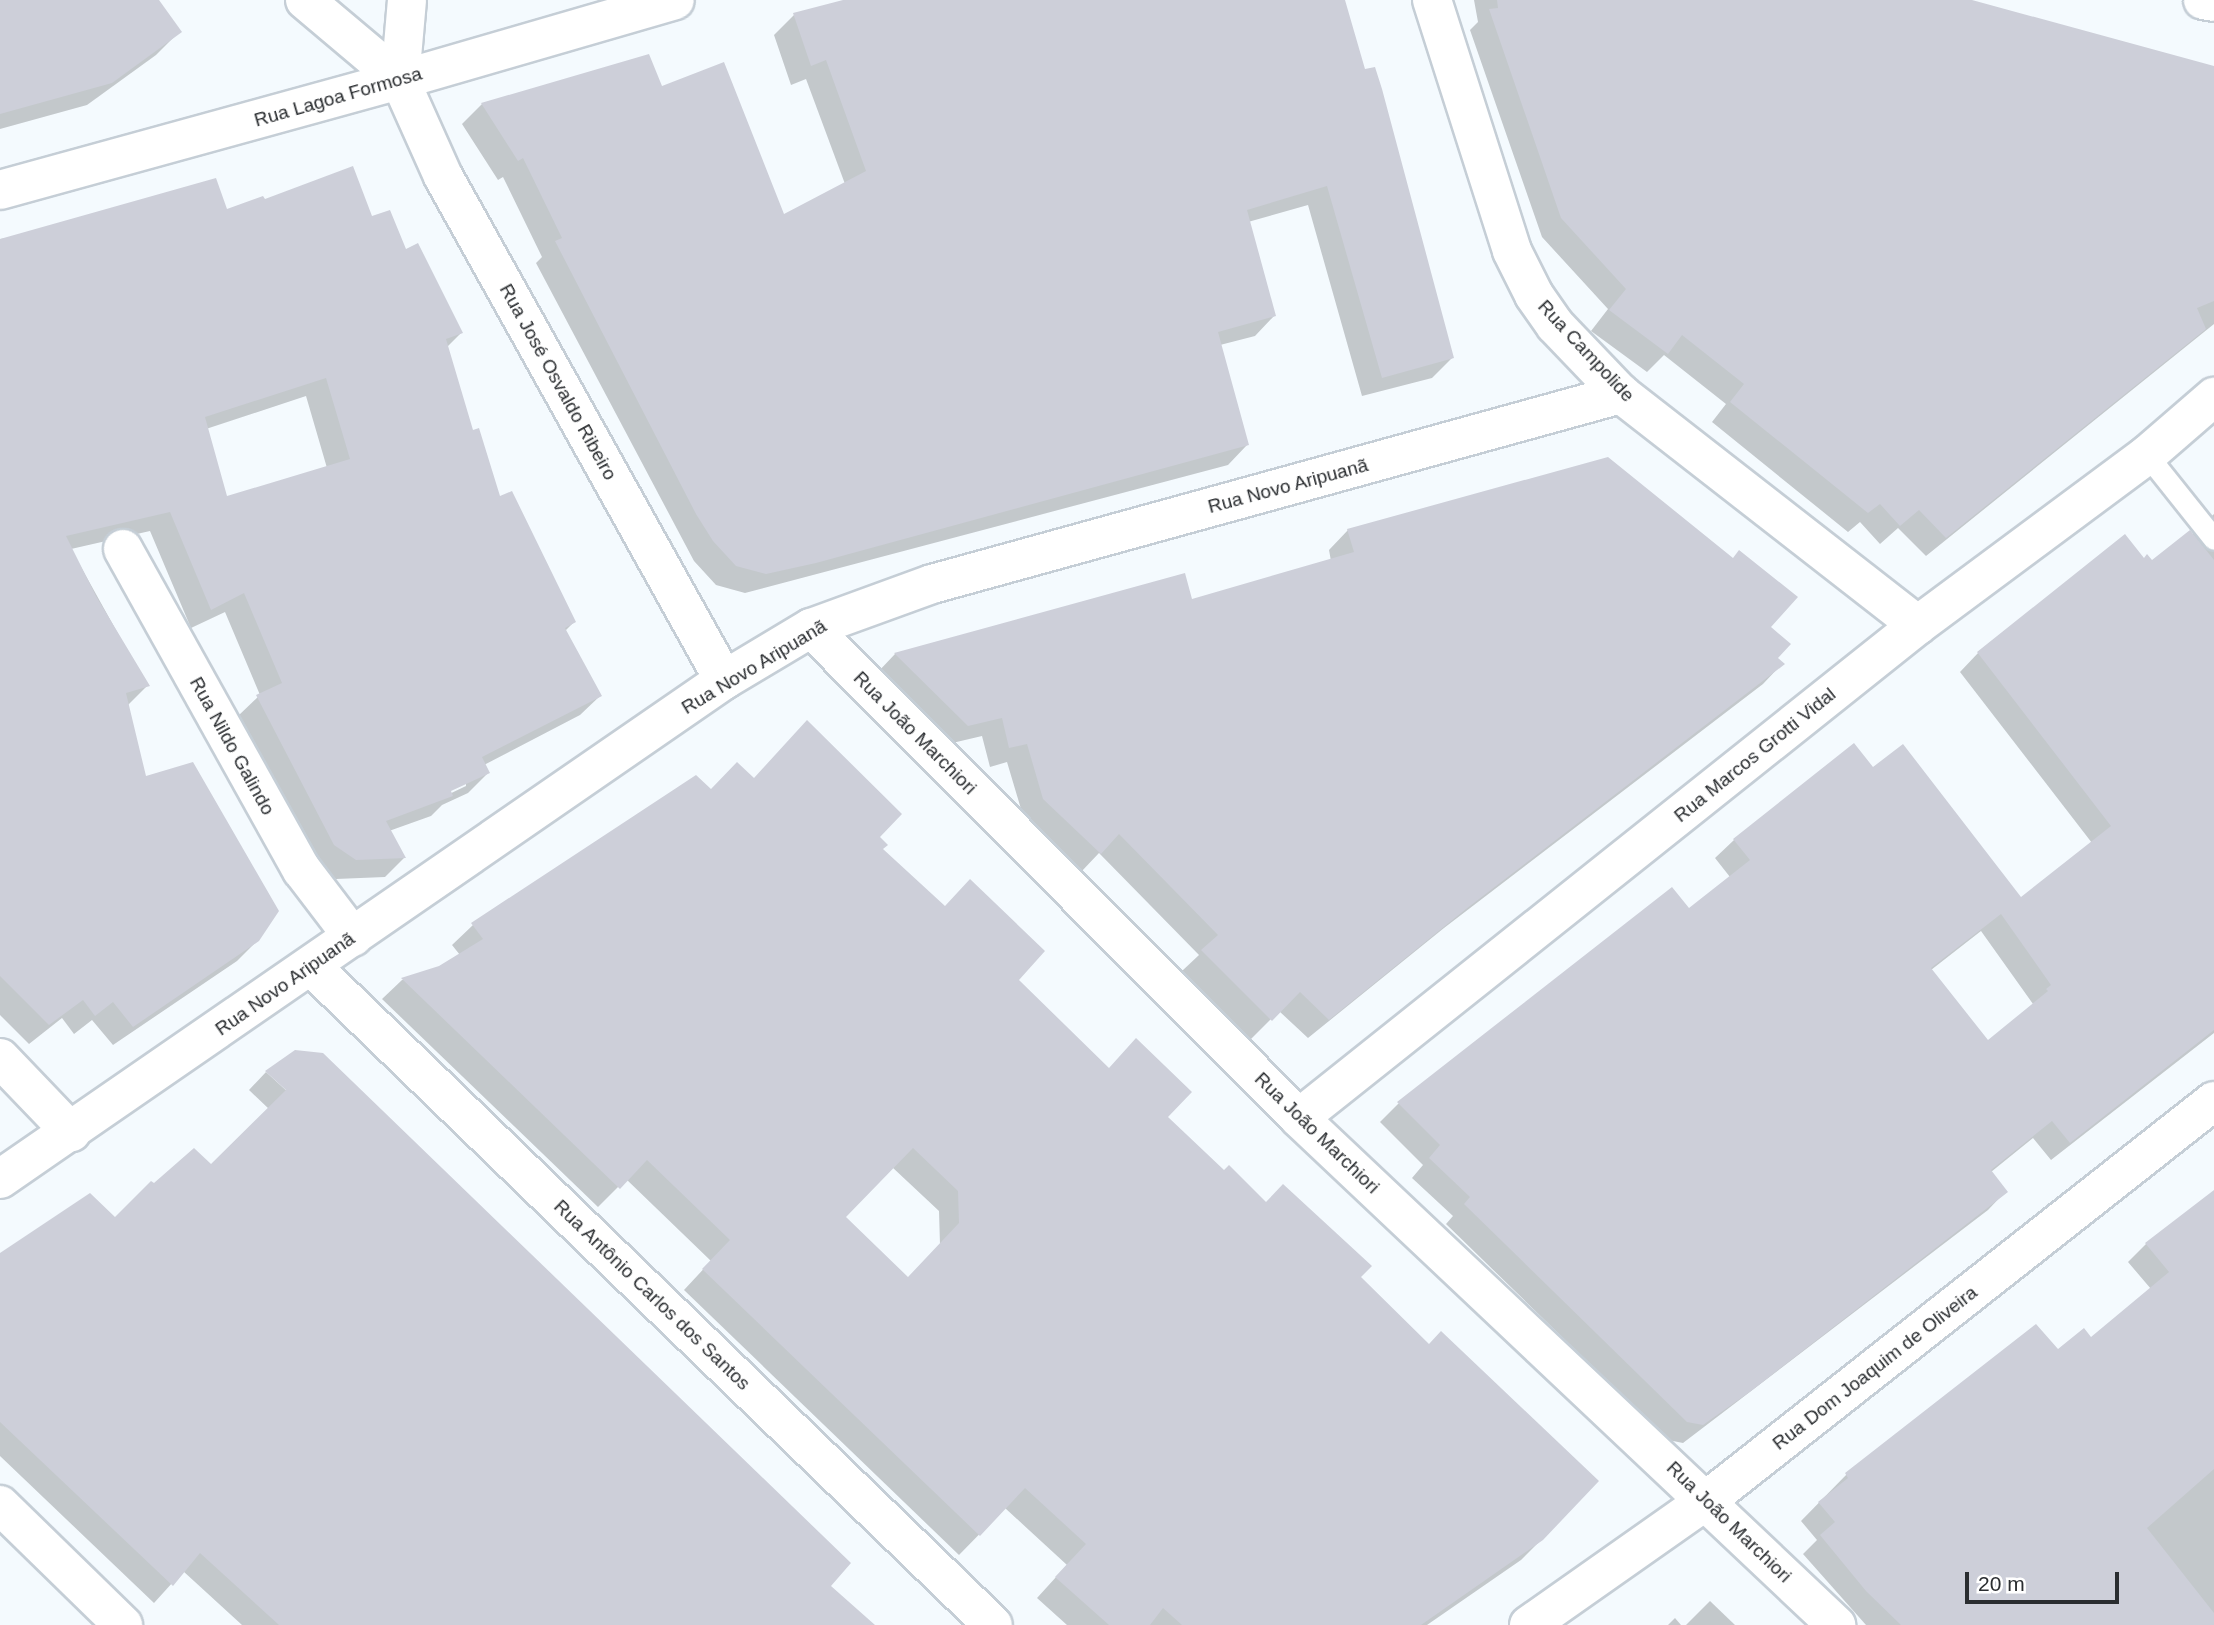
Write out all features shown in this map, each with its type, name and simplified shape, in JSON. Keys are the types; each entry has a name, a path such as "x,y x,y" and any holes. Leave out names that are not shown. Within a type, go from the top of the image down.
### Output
{"street":[{"path":"305,0 400,80"},
{"path":"400,80 407,0"},
{"name":"Rua Lagoa Formosa","path":"0,190 400,80 675,0"},
{"name":"Rua Campolide","path":"1432,0 1512,251 1534,295 1555,324 1621,394 1918,625"},
{"path":"2203,0 2214,2"},
{"name":"Rua José Osvaldo Ribeiro","path":"400,80 443,176 724,680"},
{"name":"Rua Novo Aripuanã","path":"0,1179 724,680 811,628 932,584 1621,394"},
{"name":"Rua Marcos Grotti Vidal","path":"1299,1118 1918,625 2147,456 2214,397"},
{"name":"Rua Nildo Galindo","path":"123,549 302,870 353,937"},
{"name":"Rua João Marchiori","path":"811,628 1299,1118 1707,1500 1836,1625"},
{"name":"Rua Antônio Carlos dos Santos","path":"311,965 993,1625"},
{"path":"0,1058 71,1132"},
{"name":"Rua Dom Joaquim de Oliveira","path":"1529,1625 1707,1500 2214,1101"},
{"path":"0,1505 123,1625"}],"lane":[{"path":"2147,456 2214,539"}],"building":[{"path":"0,0 159,0 182,32 112,83 0,114"},
{"path":"843,0 1345,0 1365,69 1375,67 1382,89 1454,358 1382,378 1327,186 1247,210 1276,316 1218,332 1249,445 816,563 766,574 736,566 713,541 696,514 555,241 562,238 523,158 518,161 481,103 649,54 662,86 724,62 784,214 866,171 826,60 811,66 793,13"},
{"path":"1497,0 1972,0 2214,66 2214,301 2197,308 2206,329 1946,538 1919,510 1900,526 1880,504 1868,513 1730,402 1744,384 1682,335 1668,354 1609,310 1626,289 1561,218 1489,9 1498,8"},
{"path":"353,166 372,216 390,210 406,249 418,243 463,333 446,339 473,430 479,428 500,496 512,491 576,622 565,628 602,696 482,757 490,773 451,791 453,796 386,821 406,858 356,860 334,845 256,695 282,683 244,593 211,610 170,512 66,536 96,596 150,686 126,693 146,776 193,762 279,911 259,941 133,1027 113,1002 95,1016 83,1000 49,1025 0,976 0,239 216,178 227,209 263,196 265,199","holes":["326,378 350,459 227,496 205,417"]},
{"path":"1608,457 1733,558 1739,550 1798,597 1771,627 1791,644 1778,658 1785,664 1466,909 1329,1020 1300,992 1272,1021 1201,950 1218,935 1119,834 1101,854 1043,799 1027,744 1009,748 1002,718 968,726 894,653 1185,573 1192,599 1354,552 1347,529"},
{"path":"2190,530 2214,560 2214,1030 2070,1143 2052,1121 1991,1170 2008,1192 1751,1391 1703,1425 1687,1422 1464,1204 1470,1197 1429,1158 1440,1145 1397,1102 1672,887 1689,908 1750,860 1733,839 1854,743 1873,767 1903,744 2021,897 2111,826 1977,652 2125,534 2144,558 2147,554 2152,560","holes":["2001,914 2051,985 2046,989 2048,991 1988,1040 1931,968"]},
{"path":"807,720 902,814 880,837 888,845 883,849 945,906 970,879 1045,951 1019,980 1109,1068 1136,1038 1192,1092 1168,1117 1224,1170 1229,1165 1266,1202 1283,1184 1372,1266 1361,1277 1429,1344 1441,1331 1599,1481 1543,1540 1421,1625 1182,1625 1163,1608 1150,1625 1109,1625 1055,1577 1086,1544 1025,1488 980,1536 702,1269 730,1240 647,1160 620,1189 401,978 439,966 483,939 471,923 696,775 711,789 737,762 754,778","holes":["913,1148 958,1191 959,1223 908,1277 846,1217"]},
{"path":"295,1050 323,1053 851,1563 831,1586 875,1625 279,1625 200,1553 173,1586 0,1422 0,1253 90,1193 115,1217 151,1181 154,1183 194,1148 211,1164 286,1090 265,1071"},
{"path":"2214,1190 2214,1469 2147,1528 2214,1613 2214,1625 1901,1625 1866,1591 1820,1535 1835,1522 1818,1502 1848,1478 1845,1473 2036,1324 2058,1349 2084,1328 2091,1337 2169,1272 2145,1243"}]}
